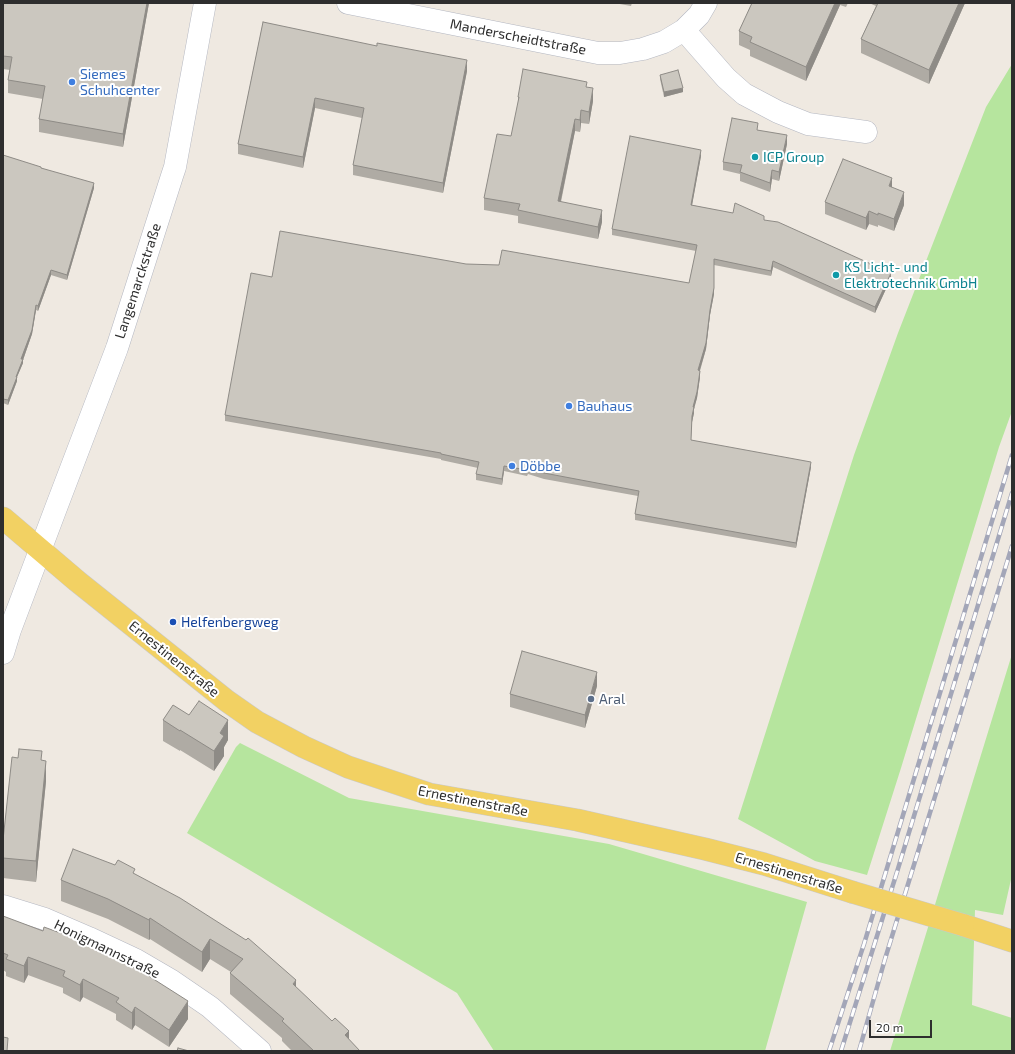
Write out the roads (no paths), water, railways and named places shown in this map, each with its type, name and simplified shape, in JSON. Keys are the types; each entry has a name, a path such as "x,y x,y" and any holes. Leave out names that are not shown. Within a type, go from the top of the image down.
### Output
{"main road":[{"name":"Ernestinenstraße","path":"3,518 40,550 227,701 257,722 304,747 348,767 429,794 578,820 764,864 1012,941"}],"street":[{"name":"Langemarckstraße","path":"40,550 117,348 175,167 205,3"},
{"name":"Manderscheidtstraße","path":"348,3 598,53 620,53 643,50 664,42 684,30 699,15 706,3"},
{"path":"684,30 726,78 744,94 778,112 808,124 866,132"},
{"path":"3,653 40,550"},
{"name":"Honigmannstraße","path":"3,906 45,919 136,960 172,981 210,1007 250,1047"}],"railway":[{"path":"829,1051 864,944 1012,455"},
{"path":"841,1051 1012,493"},
{"path":"859,1051 885,959 1012,546"}],"place":[{"name":"Siemes Schuhcenter","path":"72,82"},
{"name":"ICP Group","path":"755,157"},
{"name":"KS Licht- und Elektrotechnik GmbH","path":"836,275"},
{"name":"Bauhaus","path":"569,406"},
{"name":"Döbbe","path":"512,466"},
{"name":"Helfenbergweg","path":"173,622"},
{"name":"Aral","path":"591,699"}]}
